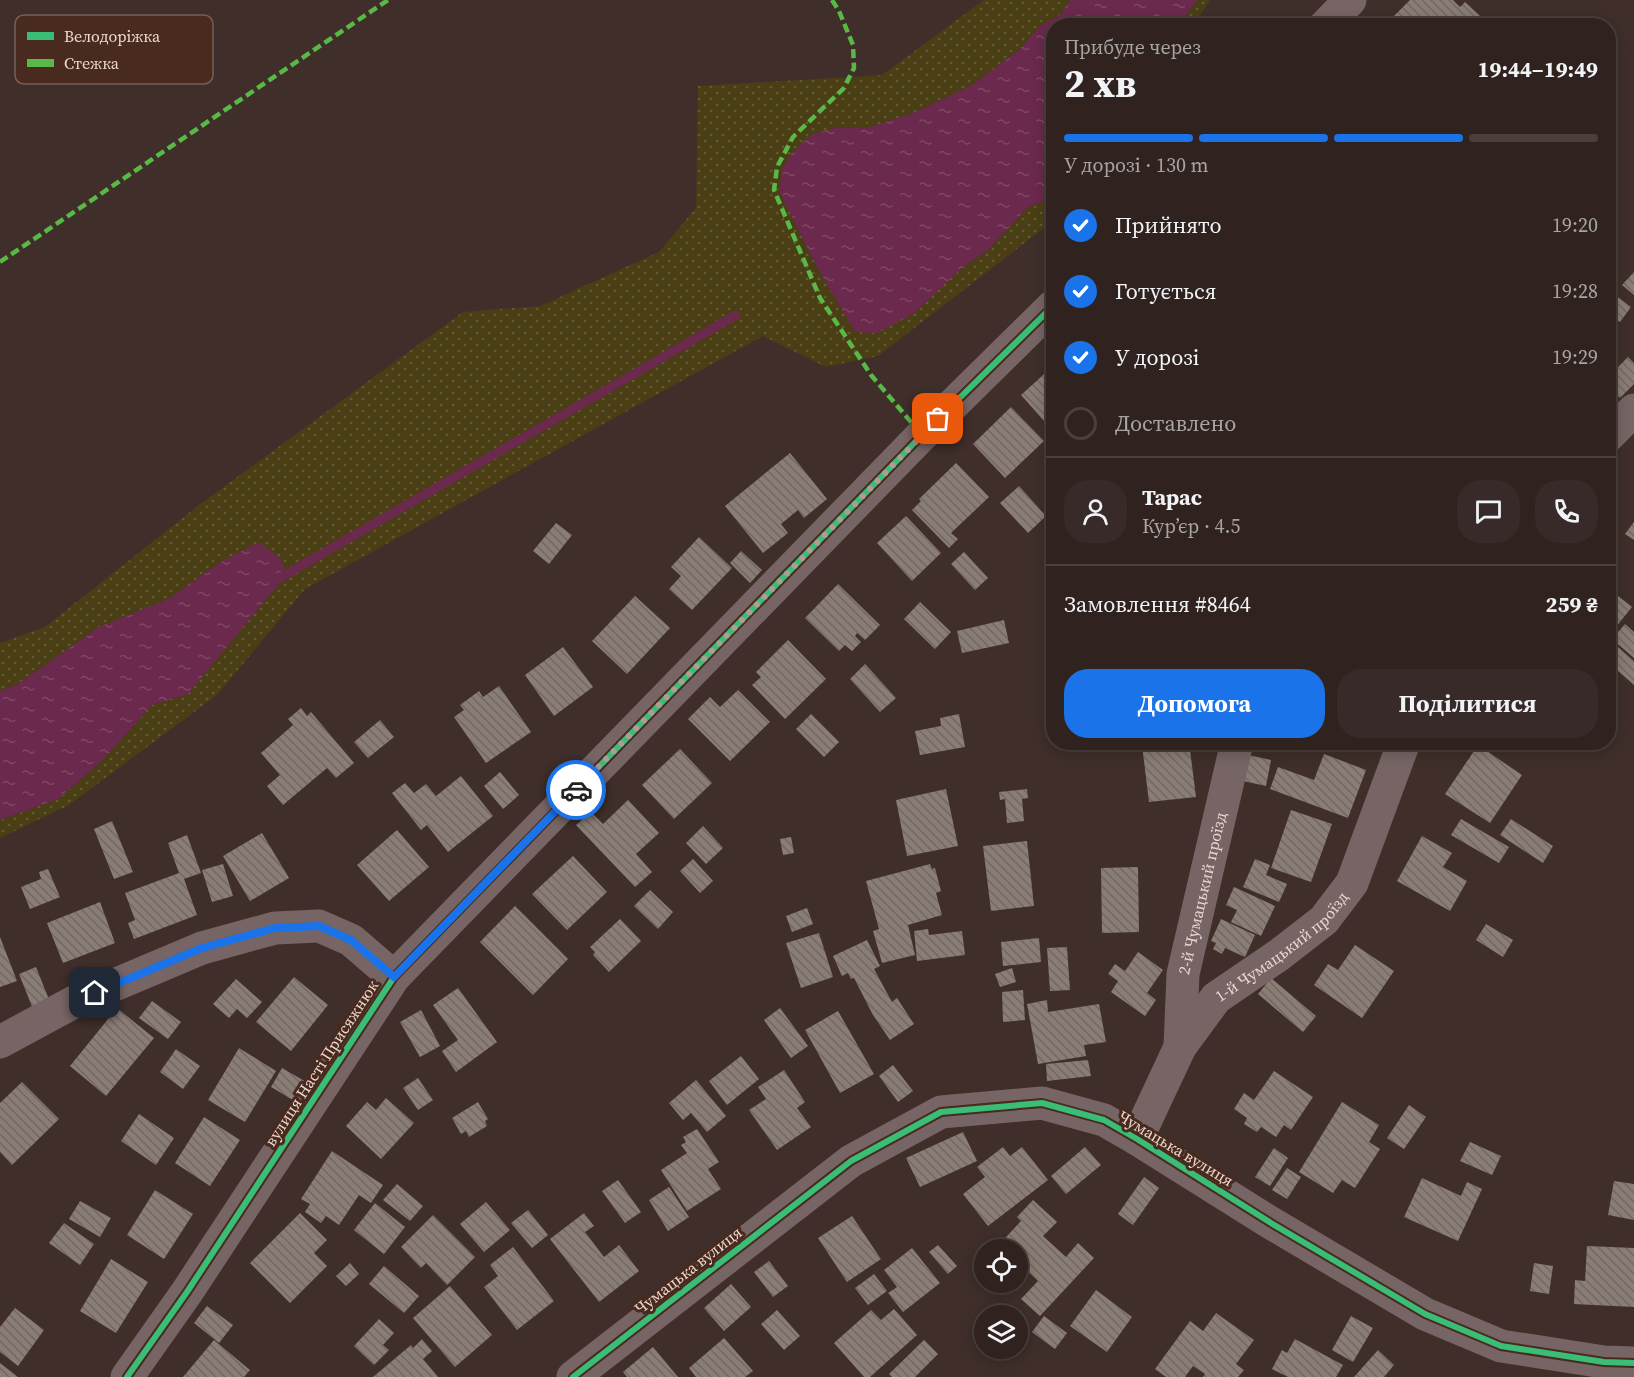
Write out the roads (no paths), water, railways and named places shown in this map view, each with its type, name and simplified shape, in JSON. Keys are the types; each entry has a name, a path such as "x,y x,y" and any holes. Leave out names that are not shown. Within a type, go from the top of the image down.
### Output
{"street":[{"path":"1333,18 1350,0"},
{"name":"вулиця Насті Присяжнюк","path":"127,1377 187,1292 394,977 913,443 1046,313"},
{"path":"1616,428 1634,410"},
{"name":"2-й Чумацький проїзд","path":"1180,1047 1183,974 1235,750"},
{"name":"1-й Чумацький проїзд","path":"1137,1139 1180,1047 1216,998 1280,955 1324,920 1352,883 1401,750"},
{"path":"0,1042 74,1002 202,948 275,928 319,926 351,940 394,977"},
{"name":"Чумацька вулиця","path":"573,1377 851,1161 940,1112 1042,1103 1104,1120 1270,1223 1425,1314 1501,1346 1604,1362 1634,1363"}],"water":[{"path":"1070,0 1198,0 1184,18 1054,18 1061,14"},
{"path":"1046,23 1046,200 1027,208 987,251 963,267 913,314 877,333 855,332 817,267 779,191 782,169 791,154 812,134 835,128 870,127 913,113 972,85 1019,50 1040,26"},
{"path":"259,542 280,558 287,574 188,694 152,705 101,762 58,799 0,820 0,691 18,684 99,627 170,598 217,564"}],"waterway":[{"path":"278,579 736,315"}]}
